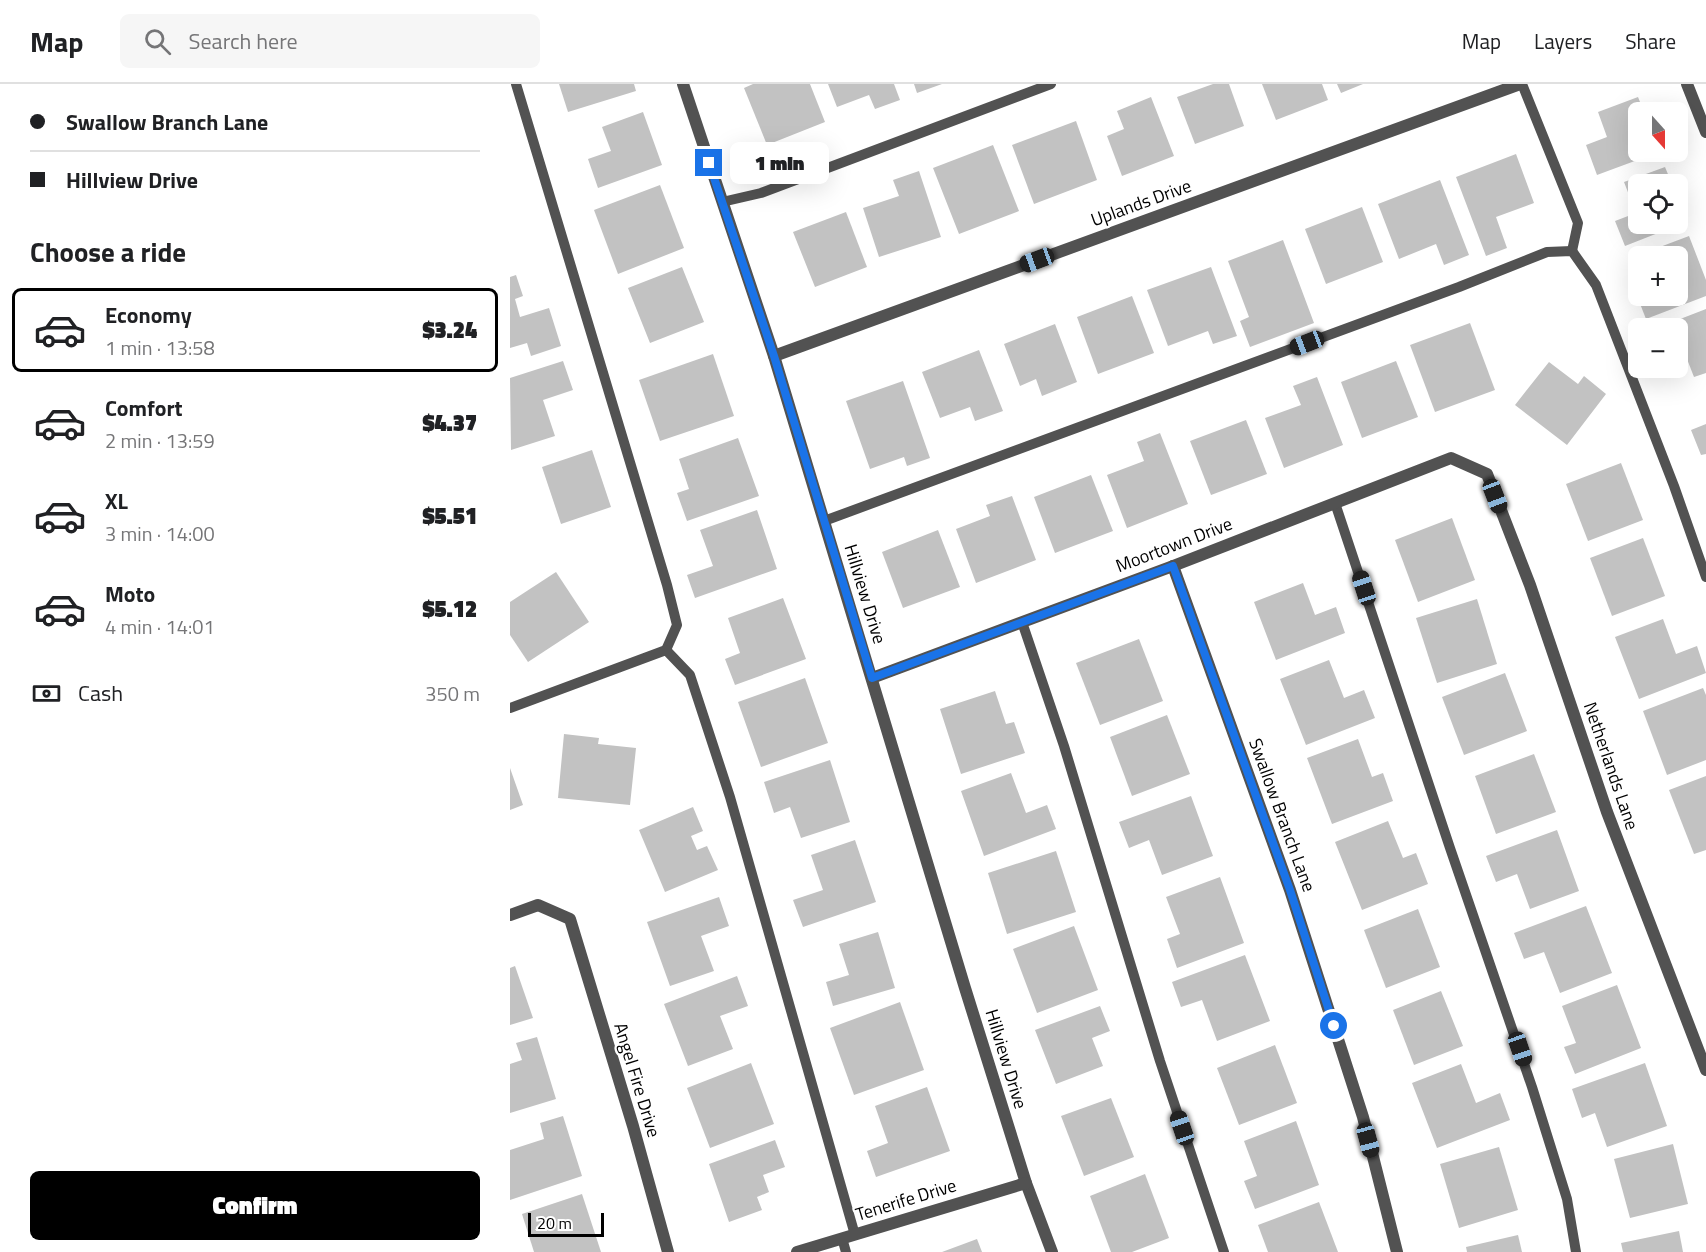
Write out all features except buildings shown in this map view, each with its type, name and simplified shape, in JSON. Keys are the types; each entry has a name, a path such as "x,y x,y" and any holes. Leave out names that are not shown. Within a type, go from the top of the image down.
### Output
{"street":[{"name":"Hillview Drive","path":"683,84 774,356 1026,1183 1052,1252"},
{"name":"Uplands Drive","path":"774,356 1521,84"},
{"path":"1687,84 1706,132"},
{"name":"Moortown Drive","path":"872,678 1173,566 1451,458 1487,474"},
{"name":"Netherlands Lane","path":"1487,474 1530,585 1607,812 1706,1070"},
{"name":"Swallow Branch Lane","path":"1173,566 1290,890 1363,1117 1397,1252"},
{"name":"Angel Fire Drive","path":"510,915 538,905 570,919 633,1126 668,1252"},
{"name":"Tenerife Drive","path":"797,1252 1026,1183"}],"lane":[{"path":"510,708 666,650 677,625 667,585 516,84"},
{"path":"722,202 761,194 1051,84"},
{"path":"1521,84 1578,223 1572,251 1596,285 1674,486 1706,577"},
{"path":"824,521 1459,287 1547,252 1572,251"},
{"path":"1335,503 1532,1087 1567,1199 1576,1252"},
{"path":"1023,622 1160,1061 1224,1252"},
{"path":"666,650 690,675 723,775 849,1237 846,1252"}],"route":[{"path":"709,163 774,356 872,678 1173,566 1290,890 1334,1026"}]}
